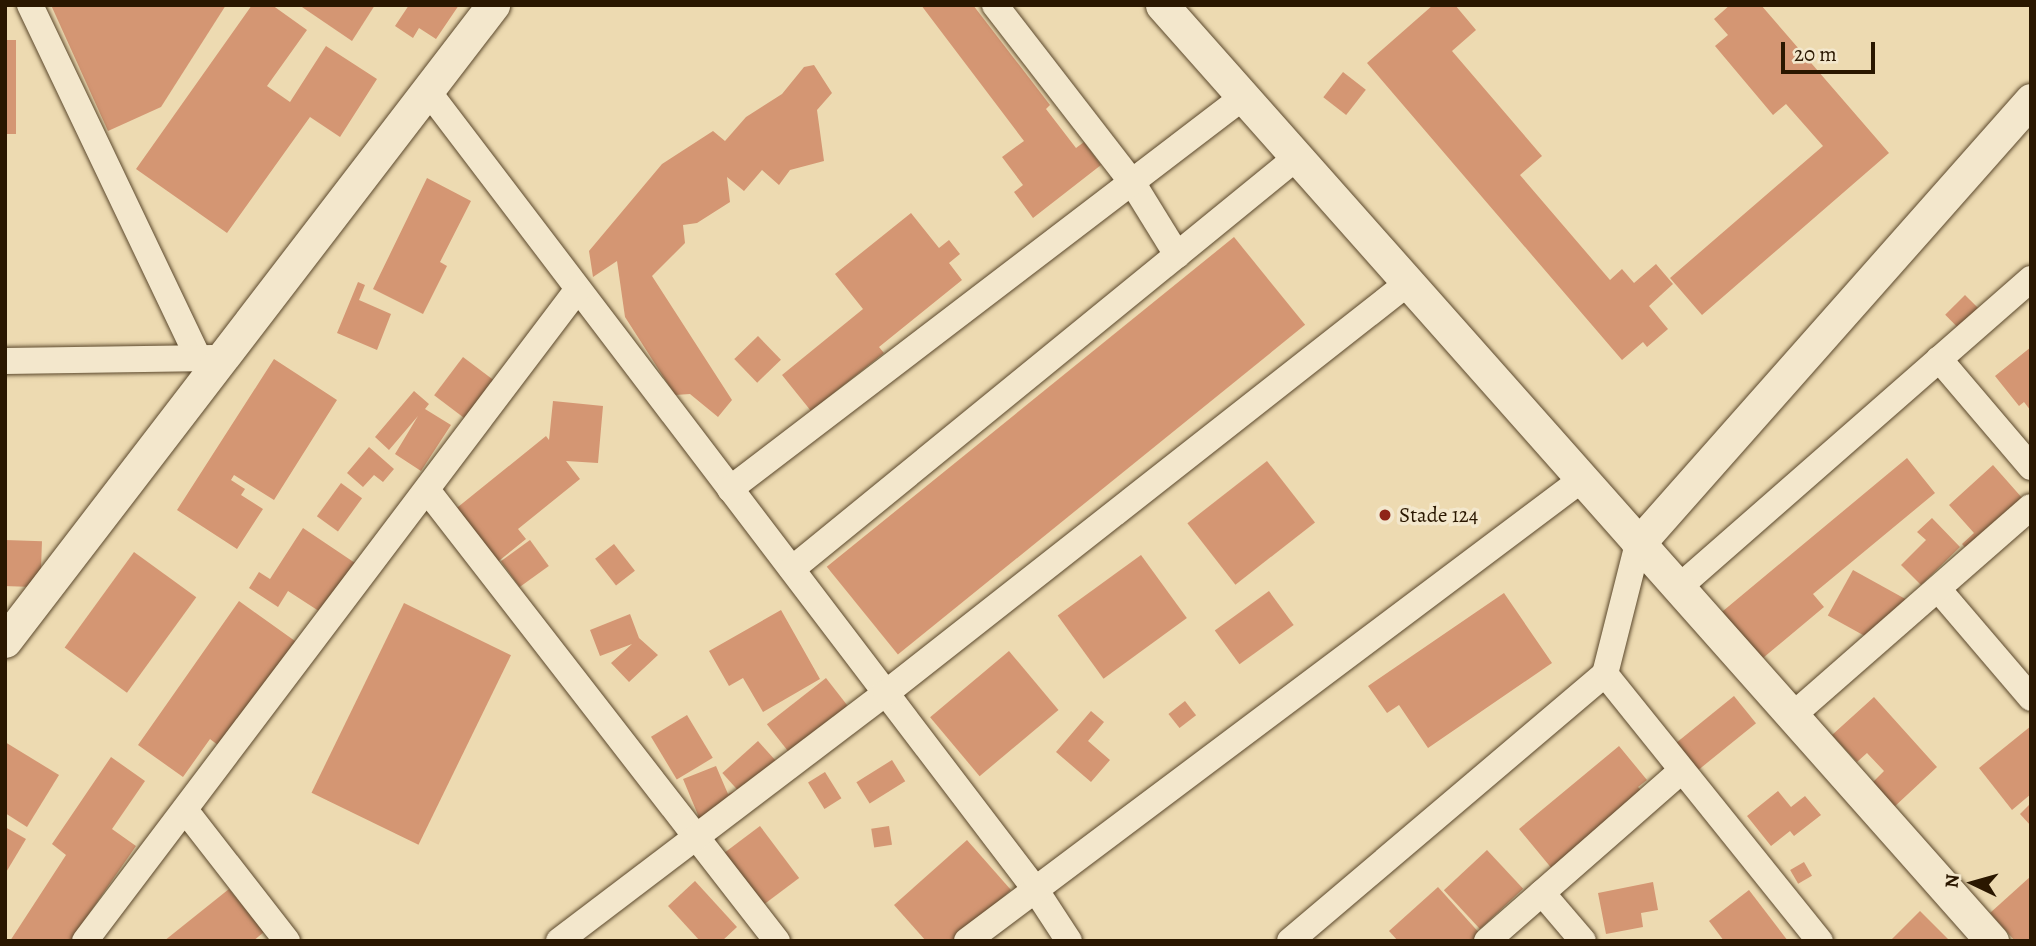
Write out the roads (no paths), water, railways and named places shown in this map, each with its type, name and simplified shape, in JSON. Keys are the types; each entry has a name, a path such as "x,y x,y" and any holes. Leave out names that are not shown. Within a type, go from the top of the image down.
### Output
{"street":[{"path":"30,5 211,358"},
{"path":"5,641 211,358 493,5"},
{"path":"995,5 1132,182 1177,255"},
{"path":"1162,5 1992,941"},
{"path":"427,90 1035,889 1069,941"},
{"path":"730,489 1243,97"},
{"path":"1290,941 1605,674 1638,544 2031,100"},
{"path":"792,569 1297,157"},
{"path":"1678,588 2031,279"},
{"path":"559,941 886,693 1408,284"},
{"path":"85,941 578,289"},
{"path":"5,360 211,358"},
{"path":"1939,359 2031,467"},
{"path":"967,941 1581,480"},
{"path":"426,490 777,941"},
{"path":"1792,716 2031,507"},
{"path":"1938,589 2031,698"},
{"path":"1605,674 1820,941"},
{"path":"1487,941 1681,771"},
{"path":"185,810 287,941"},
{"path":"1542,893 1583,941"}],"place":[{"name":"Stade 124","path":"1385,515"}]}
